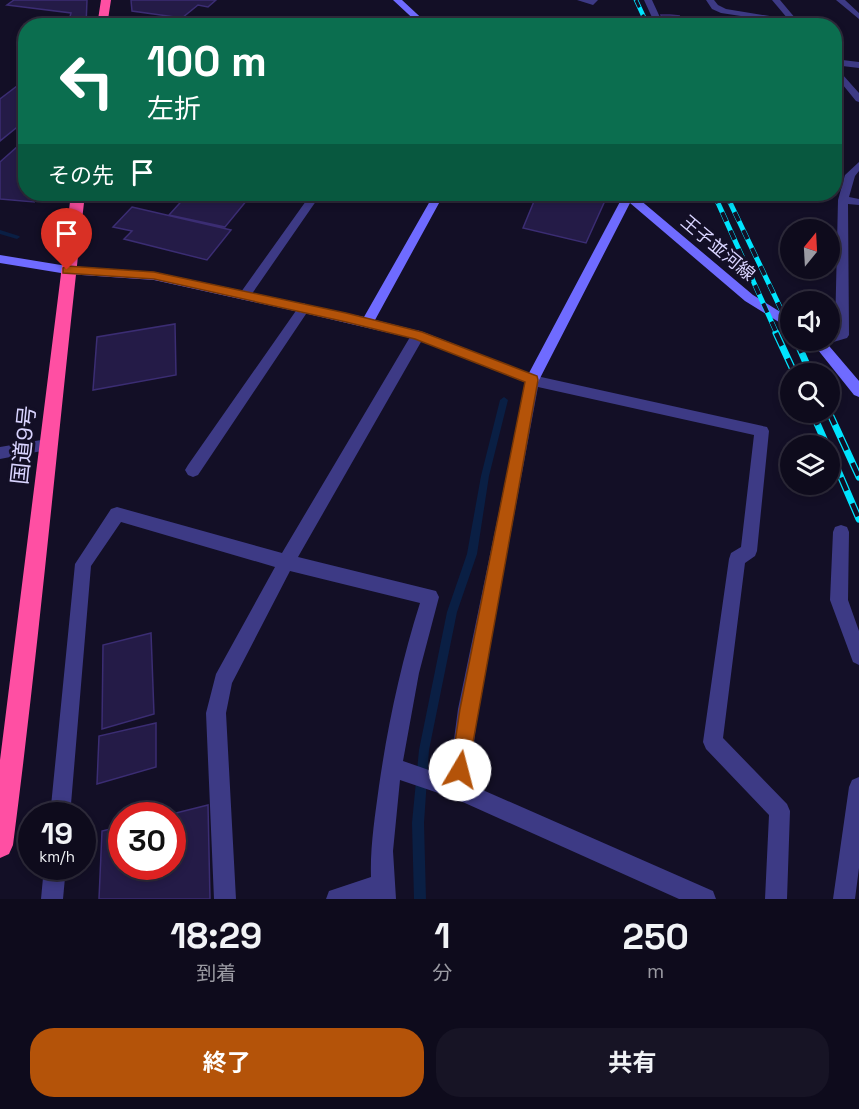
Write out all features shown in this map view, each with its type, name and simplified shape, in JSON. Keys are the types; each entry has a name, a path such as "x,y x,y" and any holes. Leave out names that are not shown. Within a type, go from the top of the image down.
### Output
{"highway":[{"path":"103,18 106,0"},
{"name":"国道9号","path":"0,845 24,671 47,445 77,201"}],"street":[{"path":"397,0 417,18"},
{"path":"581,0 593,3 594,0"},
{"path":"648,0 656,18"},
{"path":"710,0 715,7 724,11 763,18"},
{"path":"776,0 791,18"},
{"path":"840,0 859,17"},
{"path":"842,63 859,65"},
{"path":"842,78 859,99"},
{"path":"840,336 842,335 843,200 850,175 859,165"},
{"path":"843,200 859,202"},
{"path":"245,295 311,201"},
{"path":"367,323 435,201"},
{"path":"458,790 468,709 532,380 624,201"},
{"name":"王子並河線","path":"636,201 749,298 780,318"},
{"path":"0,259 67,270 154,276 304,308 418,335 532,380 762,431 749,551 737,560 713,742 780,811 776,899"},
{"path":"193,470 304,308"},
{"path":"225,899 216,713 223,681 286,562 418,335"},
{"path":"826,351 859,391"},
{"path":"0,453 47,445"},
{"path":"61,802 83,564 117,514 286,562 430,597 414,647 392,767 383,837 384,892 337,899"},
{"path":"841,532 838,600 859,656"},
{"path":"392,767 458,790 705,899"},
{"path":"844,899 859,787"},
{"path":"52,899 54,880"}],"building":[{"path":"14,0 87,0 86,18 70,18 71,13 7,5"},
{"path":"131,0 216,0 208,7 198,5 182,18 132,11"},
{"path":"661,15 679,16 678,18 662,18"},
{"path":"18,85 18,126 0,141 0,99"},
{"path":"18,146 18,201 0,199 0,162"},
{"path":"182,201 246,201 225,227 169,215"},
{"path":"534,201 605,201 586,243 523,228"},
{"path":"132,207 231,230 207,260 124,239 132,231 113,227"},
{"path":"175,324 176,375 93,390 97,337"},
{"path":"151,633 154,714 102,729 103,645"},
{"path":"156,723 156,767 97,784 99,736"},
{"path":"208,805 210,899 99,899 102,831 108,830 108,880 186,880 186,810"}],"waterway":[{"path":"0,232 17,237"},
{"path":"420,899 418,823 424,750 452,612 472,554 485,476 504,400"}],"railway":[{"path":"636,0 644,18"},
{"path":"717,201 777,334"},
{"path":"729,201 780,307"},
{"path":"776,333 790,363"},
{"path":"801,351 806,363"},
{"path":"817,423 822,435"},
{"path":"834,423 859,477"},
{"path":"840,475 859,519"}],"route":[{"path":"67,270 154,276 418,335 532,380 468,709 460,770"}]}
